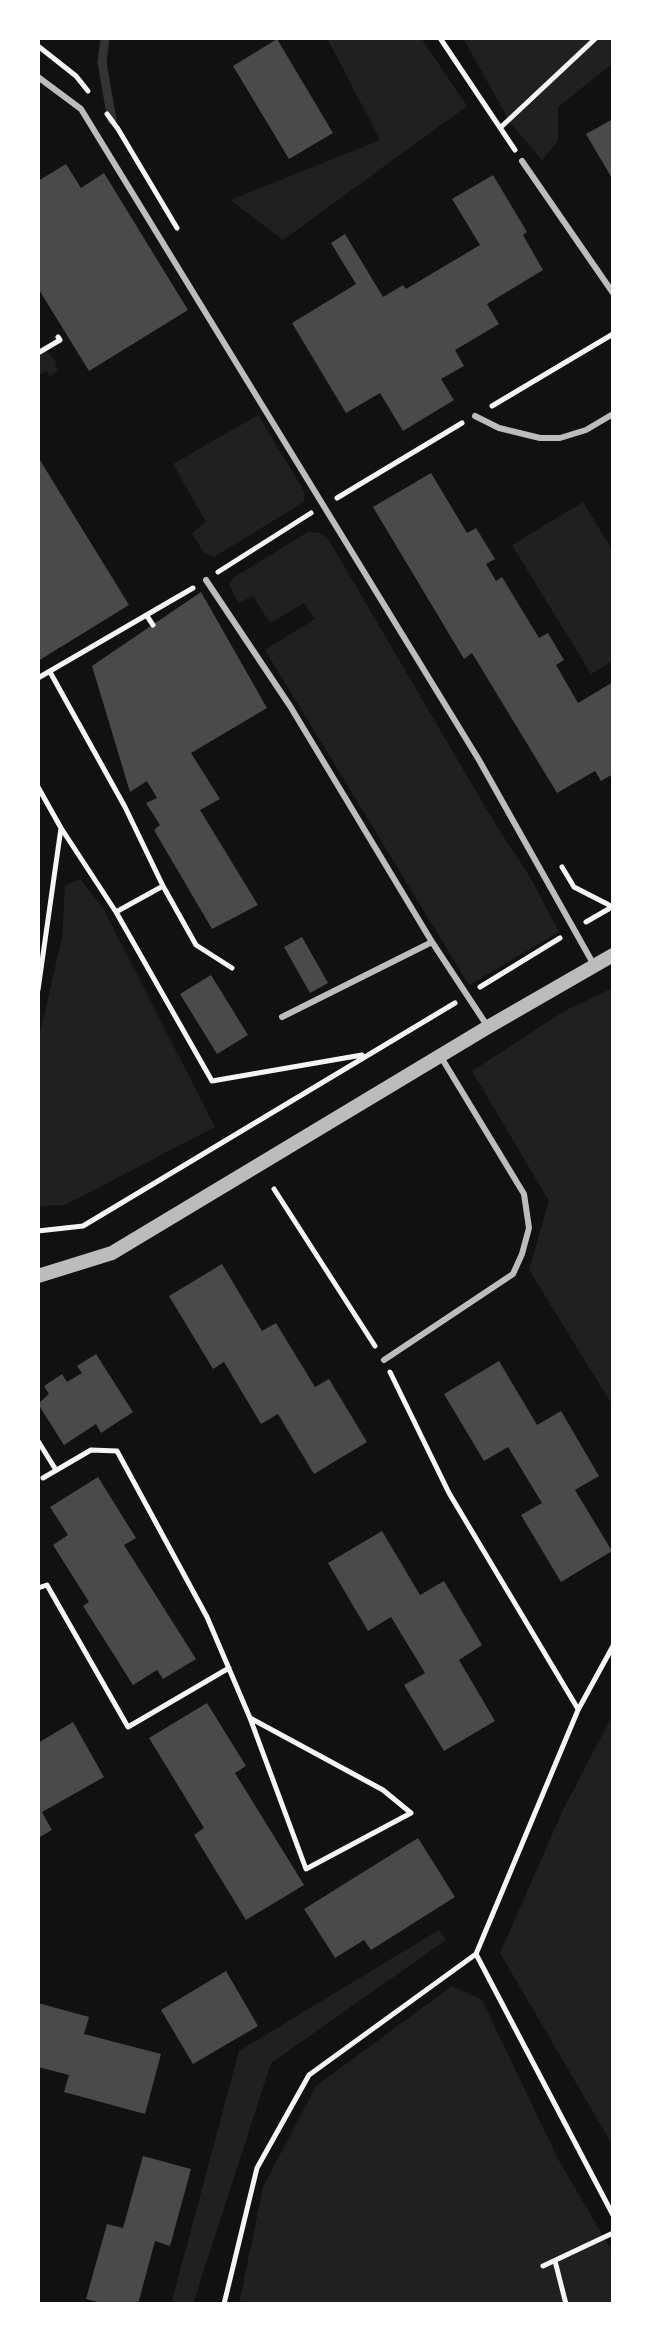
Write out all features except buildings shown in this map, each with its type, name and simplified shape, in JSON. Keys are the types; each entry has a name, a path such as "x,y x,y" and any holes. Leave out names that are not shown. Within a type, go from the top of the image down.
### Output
{"street":[{"path":"38,1276 112,1253 613,955"}],"lane":[{"path":"38,77 81,109 479,760 594,965"},
{"path":"522,161 613,293"},
{"path":"475,416 499,428 550,438 586,430 613,414"},
{"path":"206,580 290,706 432,942 488,1027"},
{"path":"282,1017 432,942"},
{"path":"384,1360 513,1274 529,1228 524,1194 441,1057"}],"path":[{"path":"440,38 522,161"},
{"path":"500,128 596,38"},
{"path":"38,353 60,340 58,337"},
{"path":"38,678 147,616 323,506"},
{"path":"147,616 153,625"},
{"path":"50,672 125,807 196,945 232,968"},
{"path":"38,787 116,912 212,1081 366,1054"},
{"path":"38,990 61,828"},
{"path":"116,912 163,886"},
{"path":"38,1231 83,1226 613,906"},
{"path":"274,1189 384,1360 449,1493 578,1710"},
{"path":"38,1441 56,1470"},
{"path":"43,1478 91,1450 117,1451 207,1617 250,1718 306,1869 411,1813 383,1790 250,1718"},
{"path":"38,1588 47,1585 128,1727 229,1668"},
{"path":"224,2304 257,2168 309,2075 476,1954 578,1710 613,1646"},
{"path":"476,1954 613,2215"},
{"path":"543,2266 613,2233"},
{"path":"555,2261 566,2304"}],"shaded area":[{"path":"327,38 421,38 467,106 283,240 230,200 380,140"},
{"path":"463,38 613,38 613,63 558,107 558,141 542,160 511,124"},
{"path":"47,351 57,363 58,371 50,376 46,371 38,376 38,356"},
{"path":"258,415 304,491 304,502 214,557 204,553 192,533 206,522 173,464"},
{"path":"583,502 613,551 613,661 591,674 512,545"},
{"path":"308,532 327,537 497,827 529,875 559,932 469,985 265,650 315,619 304,603 270,623 253,596 239,603 229,585 233,578"},
{"path":"80,879 103,908 215,1127 65,1205 38,1206 38,1042 62,937 65,886"},
{"path":"613,988 613,1406 529,1270 549,1201 472,1071 566,1010"},
{"path":"613,1714 613,2146 500,1953 563,1810"},
{"path":"439,1930 446,1940 271,2063 193,2304 171,2304 239,2051"},
{"path":"452,1986 482,2000 558,2159 613,2253 613,2304 239,2304 263,2187 316,2086"}],"waterway":[{"path":"105,38 102,62 112,120"}]}
